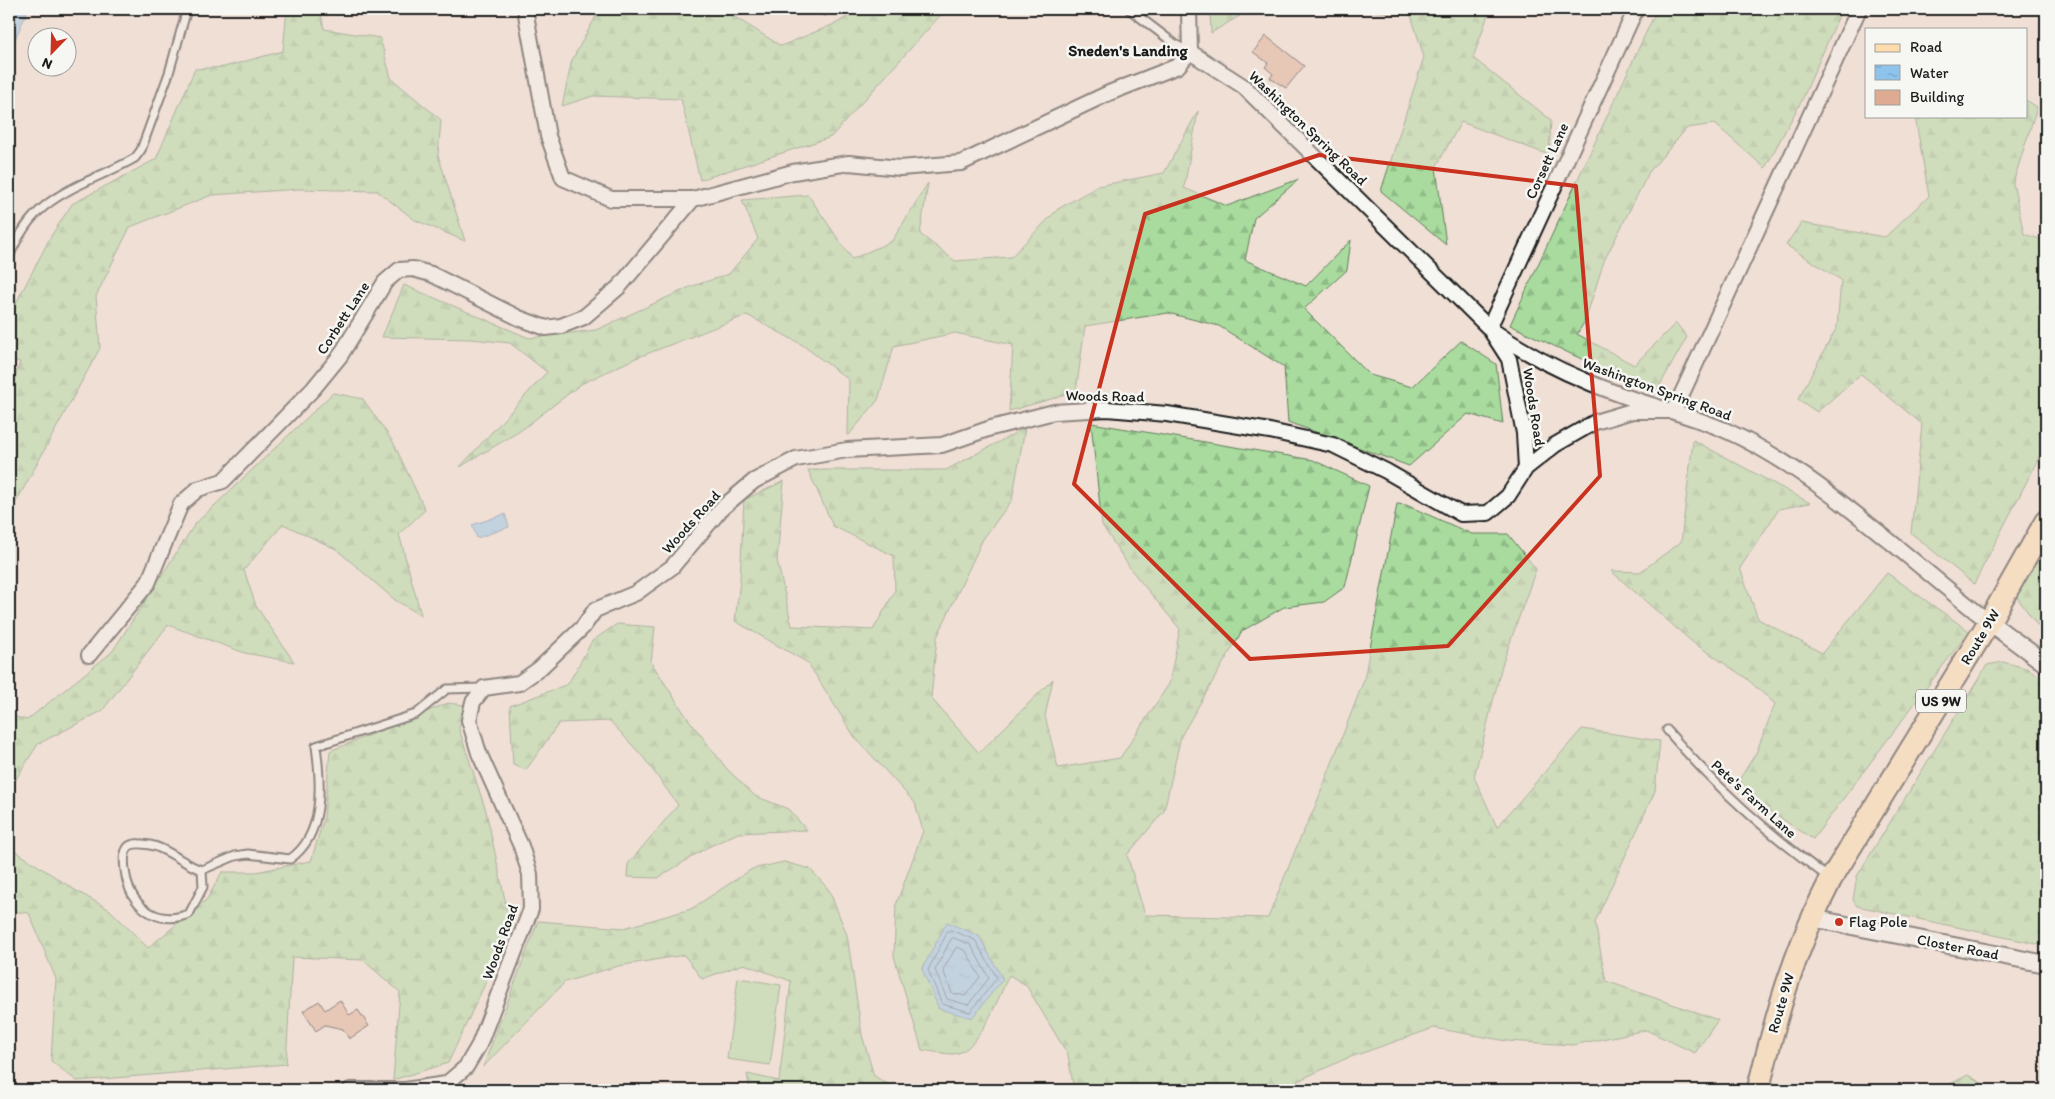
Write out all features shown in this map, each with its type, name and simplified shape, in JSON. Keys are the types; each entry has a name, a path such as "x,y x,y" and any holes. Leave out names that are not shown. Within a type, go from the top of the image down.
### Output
{"main road":[{"name":"Route 9W","path":"1831,880 1990,622 2046,521"},
{"name":"US 9W","path":"1811,918 1831,880"},
{"name":"Route 9W","path":"1758,1090 1781,998 1811,918"}],"street":[{"path":"525,9 548,136 563,178 611,199 693,199 793,172 849,163 900,168 961,163 1109,93 1178,66 1190,52 1189,9"},
{"name":"Corsett Lane","path":"1489,328 1636,9"},
{"path":"1674,411 1859,9"},
{"name":"Washington Spring Road","path":"1190,52 1243,86 1489,328 1509,342 1565,372 1616,393 1674,411 1728,431 1775,457 1825,491 1990,622"},
{"name":"Corbett Lane","path":"89,656 148,583 182,504 198,489 223,481 313,389 340,356 385,282 398,270 413,269 431,274 519,318 546,328 561,326 584,317 619,287 693,199"},
{"name":"Woods Road","path":"1489,328 1509,359 1524,433 1526,468"},
{"name":"Woods Road","path":"446,1084 466,1067 479,1045 531,909 530,874 521,846 479,753 469,720 473,702 484,688 519,683 539,669 583,627 595,610 636,593 672,567 715,515 754,481 796,459 846,450 942,445 991,428 1054,412 1107,409 1167,414 1270,431 1333,445 1386,471 1461,514 1488,513 1508,496 1526,468 1555,444 1595,422 1632,411 1674,411"},
{"path":"1990,622 2046,664"},
{"name":"Closter Road","path":"1811,918 2046,964"},
{"path":"350,1090 405,1090 446,1084"}],"lane":[{"path":"9,257 20,234 38,212 69,192 135,158 141,150 163,91 187,9"},
{"path":"1129,9 1175,44 1190,52"},
{"path":"202,870 203,887 189,914 182,917 165,917 145,910 134,900 127,884 124,856 127,848 134,843 152,845 202,870 235,856 248,854 290,859 302,851 309,838 317,812 321,782 316,746 416,714 447,689 484,688"},
{"name":"Pete's Farm Lane","path":"1667,730 1700,769 1742,809 1831,880"},
{"path":"446,1084 459,1090"}],"highlighted area":[{"path":"1319,155 1576,186 1600,476 1448,646 1250,659 1074,484 1145,214"}],"green space":[{"path":"287,9 320,9 324,29 380,38 391,78 441,120 438,155 465,241 415,220 377,191 299,189 212,195 130,227 96,296 100,348 9,515 9,396 20,362 9,359 9,309 15,305 51,236 72,204 156,159 195,69 224,67 283,51"},
{"path":"600,9 722,9 781,46 837,23 860,9 946,9 831,137 700,180 681,99 593,96 562,106 572,60"},
{"path":"1210,9 1251,9 1211,33"},
{"path":"1355,9 1495,9 1489,12 1473,58 1551,120 1549,155 1461,122 1436,167 1446,245 1381,191 1424,57 1411,15"},
{"path":"1657,9 1842,9 1802,100 1765,168 1715,124 1687,128 1649,172 1604,261 1585,321 1577,334 1634,365 1676,323 1687,337 1655,394 1510,325"},
{"path":"2028,101 2037,107 2013,183 2024,234 2046,241 2046,444 1974,584 1911,533 1922,424 1861,374 1817,412 1798,399 1837,327 1841,280 1786,245 1801,223 1885,237 1929,196 1915,118 2028,118"},
{"path":"1198,111 1184,188 1227,206 1299,179 1254,218 1245,260 1306,286 1351,240 1347,270 1304,309 1370,375 1412,387 1461,341 1496,364 1503,424 1468,414 1409,466 1288,422 1284,367 1219,326 1168,313 1085,326 1076,392 1009,411 1013,345 955,333 894,346 878,400 848,436 849,380 801,344 747,315 636,358 581,384 520,431 460,467 547,372 510,343 471,339 382,337 404,285 529,338 596,330 690,287 729,274 758,239 742,200 808,195 852,259 892,241 928,183 920,234 955,261 1011,257 1058,209 1098,186 1164,173"},
{"path":"333,393 363,399 393,442 425,510 399,534 421,615 395,600 336,549 283,524 244,570 256,606 294,662 245,653 168,625 102,711 38,744 9,790 9,715 27,720 112,652 195,524"},
{"path":"1091,423 1313,460 1369,486 1345,587 1324,602 1284,607 1242,631 1181,736 1164,811 1127,855 1145,915 1268,918 1315,807 1364,680 1397,504 1406,505 1472,534 1508,534 1536,569 1502,665 1474,777 1497,827 1582,729 1660,741 1655,791 1595,922 1606,981 1718,1020 1695,1053 1646,1030 1573,1045 1507,1041 1434,1028 1345,1059 1278,1090 1074,1090 1068,1055 1026,985 1009,975 987,1022 971,1044 962,1051 953,1054 922,1050 894,956 896,905 923,831 915,803 854,736 808,663 735,621 740,581 744,500 784,481 777,560 792,626 873,630 895,591 894,556 833,526 808,470 946,470 1025,428 1012,500 983,539 937,637 931,698 979,753 1053,679 1045,716 1058,768 1120,758 1169,684 1180,629 1132,571 1102,525"},
{"path":"1693,440 1810,503 1779,509 1740,568 1758,619 1822,653 1887,573 1969,631 1813,839 1734,788 1756,753 1775,704 1746,678 1691,641 1611,571 1640,572 1681,542"},
{"path":"2046,530 2046,637 2013,592"},
{"path":"617,624 655,627 651,662 686,716 727,769 755,796 788,809 807,830 738,833 706,848 658,878 627,877 628,864 678,805 644,758 610,721 559,723 526,770 513,765 510,706 568,684 592,641"},
{"path":"2003,662 2029,669 2046,681 2046,946 1857,906 1853,900 1857,876 1987,665"},
{"path":"448,703 464,705 459,729 486,811 511,928 448,1063 393,1080 400,992 363,960 292,957 286,1064 77,1081 51,1061 56,979 29,913 9,911 9,847 75,890 110,910 148,948 207,899 222,872 256,872 311,861 324,818 330,751"},
{"path":"784,862 810,869 829,890 847,935 862,1035 874,1076 898,1090 750,1090 747,1074 779,1081 791,981 744,964 702,979 684,955 618,966 565,982 483,1067 538,921 624,928 691,909 752,869"},
{"path":"738,978 781,985 770,1065 727,1059"},
{"path":"1968,1075 1993,1090 1938,1090"}],"water":[{"path":"9,9 28,9 10,51 9,51"},
{"path":"505,514 509,527 477,538 472,525"},
{"path":"947,922 979,936 1003,979 972,1018 939,1009 922,969"}],"building":[{"path":"801,9 828,9 826,16"},
{"path":"1266,36 1304,66 1286,88 1270,78 1273,74 1265,67 1268,63 1253,52"},
{"path":"340,1000 349,1015 358,1010 369,1026 349,1039 343,1029 325,1025 316,1031 303,1011 319,1001 325,1010"}],"place":[{"name":"Flag Pole","path":"1839,922"}],"district":[{"name":"Sneden's Landing","path":"1128,50"}]}
